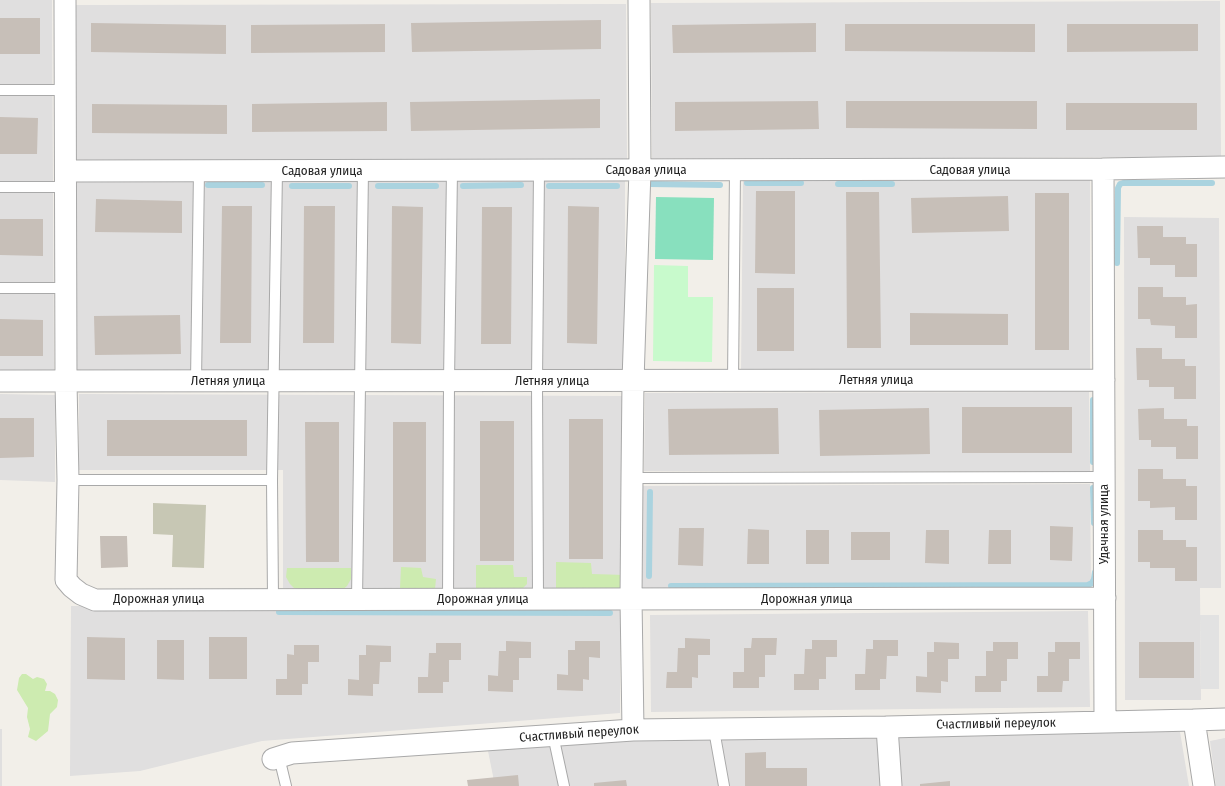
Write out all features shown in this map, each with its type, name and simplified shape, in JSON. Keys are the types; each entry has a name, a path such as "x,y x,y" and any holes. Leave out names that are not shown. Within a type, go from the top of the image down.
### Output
{"street":[{"name":"Дорожная улица","path":"65,0 66,382 68,480 66,580 81,594 95,600 1104,598"},
{"path":"633,730 631,599 633,381 640,170 639,0"},
{"name":"Садовая улица","path":"66,179 199,171 1103,169 1225,167"},
{"name":"Удачная улица","path":"1103,169 1105,722"},
{"name":"Летняя улица","path":"0,381 1104,380"},
{"path":"1105,722 1225,719"},
{"path":"1194,720 1204,786"},
{"name":"Счастливый переулок","path":"276,758 292,753 633,730 714,730 1105,722"},
{"path":"887,727 891,786"}],"lane":[{"path":"0,90 66,90"},
{"path":"733,381 735,170"},
{"path":"196,382 199,171"},
{"path":"273,600 272,480 277,171"},
{"path":"357,600 363,171"},
{"path":"448,599 452,171"},
{"path":"538,599 537,381 539,171"},
{"path":"0,188 66,179"},
{"path":"0,288 66,288"},
{"path":"632,478 1104,477"},
{"path":"68,480 272,480"},
{"path":"714,730 724,786"},
{"path":"553,735 564,786"},
{"path":"276,758 286,786"}],"shaded area":[{"path":"0,0 52,0 54,373 0,374"},
{"path":"1220,1 1221,157 652,159 651,3"},
{"path":"626,4 627,161 76,161 76,5"},
{"path":"743,177 1090,180 1090,373 741,373"},
{"path":"76,181 625,181 625,373 76,373"},
{"path":"1124,217 1219,218 1221,588 1200,588 1201,700 1125,700"},
{"path":"1089,392 1090,471 644,471 645,393"},
{"path":"0,394 55,395 55,482 0,480"},
{"path":"79,394 625,396 625,590 283,588 283,470 79,470"},
{"path":"1090,484 1091,589 641,589 642,486"},
{"path":"153,503 206,505 204,568 172,567 173,535 153,534"},
{"path":"71,606 620,608 620,713 262,741 140,771 70,776"},
{"path":"1088,611 1090,707 651,712 650,615"},
{"path":"1200,615 1219,615 1219,689 1201,689"},
{"path":"1104,727 1180,732 1189,786 495,786 488,751 635,737"},
{"path":"0,729 2,729 2,786 0,786"},
{"path":"1225,738 1225,786 1216,786 1210,741"}],"green space":[{"path":"656,197 714,198 713,260 655,259"},
{"path":"654,265 688,266 688,297 713,297 712,362 653,361"},
{"path":"556,562 591,563 592,574 626,575 620,591 556,590"},
{"path":"476,565 513,565 514,577 527,577 527,584 522,589 476,589"},
{"path":"401,567 421,568 423,577 436,579 435,589 400,588"},
{"path":"287,568 351,568 351,579 347,586 341,591 302,590 294,588 290,584 286,577"},
{"path":"22,674 26,674 33,679 37,677 44,679 47,684 45,691 50,691 55,694 58,700 57,707 50,714 48,731 36,741 28,737 30,729 27,717 28,708 17,690 19,678"}],"building":[{"path":"0,18 40,18 40,54 0,54"},
{"path":"601,20 601,49 412,52 411,23"},
{"path":"91,23 226,25 226,54 91,52"},
{"path":"816,23 816,52 673,53 672,25"},
{"path":"385,24 385,52 251,53 251,25"},
{"path":"845,24 1035,24 1035,52 845,51"},
{"path":"1067,24 1198,24 1198,51 1067,52"},
{"path":"600,99 600,128 411,131 410,102"},
{"path":"818,101 819,129 675,131 675,102"},
{"path":"846,101 1037,101 1037,129 846,128"},
{"path":"387,102 387,131 252,132 252,104"},
{"path":"1066,103 1197,103 1197,130 1066,130"},
{"path":"92,104 227,105 227,134 92,133"},
{"path":"0,117 38,118 37,154 0,154"},
{"path":"756,191 795,191 795,274 755,273"},
{"path":"846,192 879,192 881,348 847,348"},
{"path":"1035,193 1069,193 1069,350 1035,350"},
{"path":"1008,196 1009,231 912,233 911,198"},
{"path":"96,199 182,201 182,233 95,232"},
{"path":"222,206 252,206 251,343 220,343"},
{"path":"304,206 335,206 334,343 303,343"},
{"path":"392,206 423,207 421,344 391,343"},
{"path":"568,206 599,207 597,344 567,343"},
{"path":"482,207 512,207 511,344 481,344"},
{"path":"0,219 43,219 43,256 0,255"},
{"path":"1137,226 1163,226 1163,237 1186,237 1186,244 1197,244 1197,277 1175,277 1175,265 1150,265 1150,258 1138,258"},
{"path":"1138,287 1163,287 1163,297 1186,297 1186,305 1197,304 1197,338 1175,338 1175,326 1151,325 1150,319 1138,319"},
{"path":"757,288 794,288 794,351 757,351"},
{"path":"910,313 1008,314 1008,345 910,345"},
{"path":"180,315 181,354 95,355 94,316"},
{"path":"0,319 43,320 43,356 0,356"},
{"path":"1136,348 1162,348 1162,359 1185,359 1185,366 1196,366 1196,399 1174,399 1174,387 1149,387 1149,380 1137,380"},
{"path":"962,407 1072,407 1072,453 962,453"},
{"path":"778,408 779,454 669,455 668,409"},
{"path":"929,408 930,454 820,456 819,410"},
{"path":"1164,408 1164,419 1187,419 1187,426 1198,426 1198,459 1176,459 1176,447 1151,447 1151,440 1139,440 1138,409"},
{"path":"0,418 34,418 34,457 0,458"},
{"path":"569,419 603,419 603,559 569,559"},
{"path":"107,420 247,420 247,456 107,456"},
{"path":"480,421 514,421 514,561 480,561"},
{"path":"305,422 339,422 339,562 306,562"},
{"path":"393,422 426,422 426,562 393,562"},
{"path":"1138,469 1163,469 1163,479 1186,479 1186,486 1197,486 1197,520 1175,520 1175,507 1150,508 1150,501 1138,501"},
{"path":"1050,526 1073,527 1072,561 1050,560"},
{"path":"679,528 704,528 703,566 678,565"},
{"path":"748,529 769,530 769,564 747,564"},
{"path":"806,530 829,530 829,564 806,564"},
{"path":"926,530 949,530 949,564 925,563"},
{"path":"989,530 1011,530 1011,564 988,564"},
{"path":"1138,530 1163,530 1163,540 1186,540 1186,547 1197,547 1197,581 1175,581 1175,568 1150,568 1150,562 1138,562"},
{"path":"851,532 890,532 890,560 851,560"},
{"path":"100,536 127,536 128,567 101,568"},
{"path":"87,637 125,638 125,680 87,679"},
{"path":"209,637 247,637 247,679 209,679"},
{"path":"685,638 710,639 710,655 698,655 698,678 692,677 692,688 666,688 667,672 677,672 678,648 685,648"},
{"path":"752,638 777,638 776,655 765,655 765,677 759,677 759,688 733,688 733,672 744,672 744,648 751,648"},
{"path":"157,640 184,640 184,680 157,679"},
{"path":"812,640 837,640 837,657 826,657 826,679 819,679 819,690 794,690 794,674 804,674 805,649 812,649"},
{"path":"873,640 898,640 898,656 887,656 886,679 880,679 880,690 855,690 855,674 865,674 866,649 873,649"},
{"path":"506,641 531,642 531,658 519,658 519,680 513,680 513,692 488,691 488,675 498,676 499,651 506,651"},
{"path":"575,641 600,641 600,658 589,657 589,680 583,679 583,691 557,690 557,674 568,675 568,650 575,650"},
{"path":"934,642 959,643 959,659 948,659 948,682 941,681 941,693 916,692 916,676 927,677 927,652 934,652"},
{"path":"993,642 1018,642 1018,659 1007,659 1007,681 1001,681 1001,692 975,692 975,676 986,676 986,651 993,651"},
{"path":"1055,642 1080,642 1080,659 1069,659 1069,681 1063,681 1062,692 1037,692 1037,676 1048,676 1048,652 1055,652"},
{"path":"1139,642 1194,642 1194,678 1139,678"},
{"path":"436,643 461,643 461,660 449,660 449,682 443,682 443,693 418,693 418,677 428,677 429,653 436,653"},
{"path":"294,645 319,645 319,662 308,662 308,684 302,684 302,695 276,695 276,679 287,679 287,654 294,655"},
{"path":"366,645 391,646 391,662 380,662 379,684 373,684 373,696 348,695 348,679 359,680 359,655 366,655"},
{"path":"766,752 766,768 807,768 807,786 745,786 745,753"},
{"path":"518,775 519,786 468,786 467,780"},
{"path":"626,780 627,786 594,786 594,783"},
{"path":"950,781 950,786 920,786 920,784"}],"waterway":[{"path":"747,183 801,183"},
{"path":"1117,263 1118,188 1120,184 1212,183"},
{"path":"649,184 720,185"},
{"path":"838,184 892,184"},
{"path":"208,185 262,185"},
{"path":"463,186 521,185"},
{"path":"292,186 349,186"},
{"path":"378,186 436,186"},
{"path":"549,186 617,186"},
{"path":"1093,400 1093,462"},
{"path":"1093,488 1094,523"},
{"path":"649,576 650,492"},
{"path":"671,586 1088,585 1092,583 1095,572"},
{"path":"279,612 610,613"}]}
